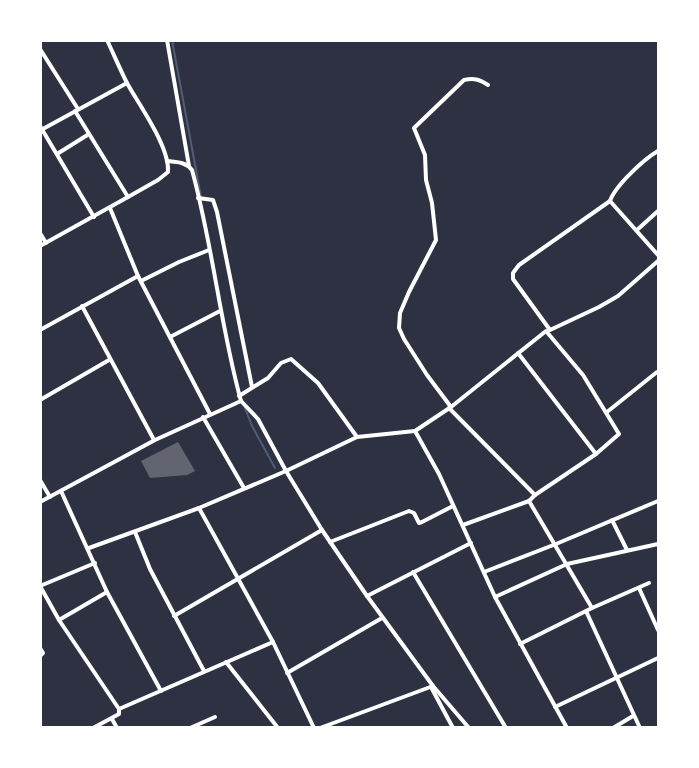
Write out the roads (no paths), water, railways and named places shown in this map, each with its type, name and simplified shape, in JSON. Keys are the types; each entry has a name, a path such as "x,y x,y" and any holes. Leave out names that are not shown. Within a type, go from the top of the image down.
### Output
{"street":[{"path":"40,246 110,208 168,172 167,160 150,122 127,83 107,40"},
{"path":"167,40 189,166 192,170 240,399 258,419 322,530 382,618 432,686 469,728"},
{"path":"40,49 129,197"},
{"path":"488,85 472,78 464,80 414,128 425,155 426,180 432,203 436,240 400,313 399,328 427,375 450,407 535,495"},
{"path":"94,217 41,128 127,83"},
{"path":"57,154 90,134"},
{"path":"463,525 529,501 596,454 619,434 583,375 548,331 536,308 517,287 513,273 519,265 610,201 612,195 634,171 658,152"},
{"path":"167,160 189,166"},
{"path":"198,198 213,200 217,212 252,387"},
{"path":"610,201 658,254"},
{"path":"110,208 138,276 210,414"},
{"path":"637,230 658,211"},
{"path":"40,233 46,243"},
{"path":"141,281 209,250"},
{"path":"88,549 199,508 286,471 357,437 415,431 450,407 548,331 599,308 618,296 658,261"},
{"path":"40,330 138,276"},
{"path":"82,306 109,360 155,440"},
{"path":"170,337 220,311"},
{"path":"518,353 596,454"},
{"path":"40,502 155,440 240,399 252,387 268,378 281,363 291,359 318,383 357,437"},
{"path":"40,400 109,360"},
{"path":"607,412 657,372"},
{"path":"202,417 244,488"},
{"path":"415,431 439,474 495,597 567,728"},
{"path":"40,480 50,496"},
{"path":"61,491 107,592 161,691"},
{"path":"529,501 592,608"},
{"path":"484,572 658,501"},
{"path":"330,542 409,511 414,513 419,523 453,506"},
{"path":"199,508 273,642 314,728"},
{"path":"612,520 627,550"},
{"path":"174,616 322,530"},
{"path":"135,532 150,569 204,671"},
{"path":"367,596 471,543"},
{"path":"495,597 567,564 658,544"},
{"path":"93,728 120,714 119,709 59,620 40,586 95,563"},
{"path":"413,573 506,728"},
{"path":"520,644 649,583"},
{"path":"639,588 658,630"},
{"path":"59,620 107,592"},
{"path":"586,611 640,728"},
{"path":"287,673 382,618"},
{"path":"119,709 273,642"},
{"path":"40,648 43,653 40,656"},
{"path":"555,707 658,658"},
{"path":"226,662 278,728"},
{"path":"320,728 432,686"},
{"path":"432,686 453,728"},
{"path":"613,728 633,716"},
{"path":"190,728 215,717"},
{"path":"112,719 117,728"}],"waterway":[{"path":"172,40 201,197"},
{"path":"245,408 275,468"}]}
